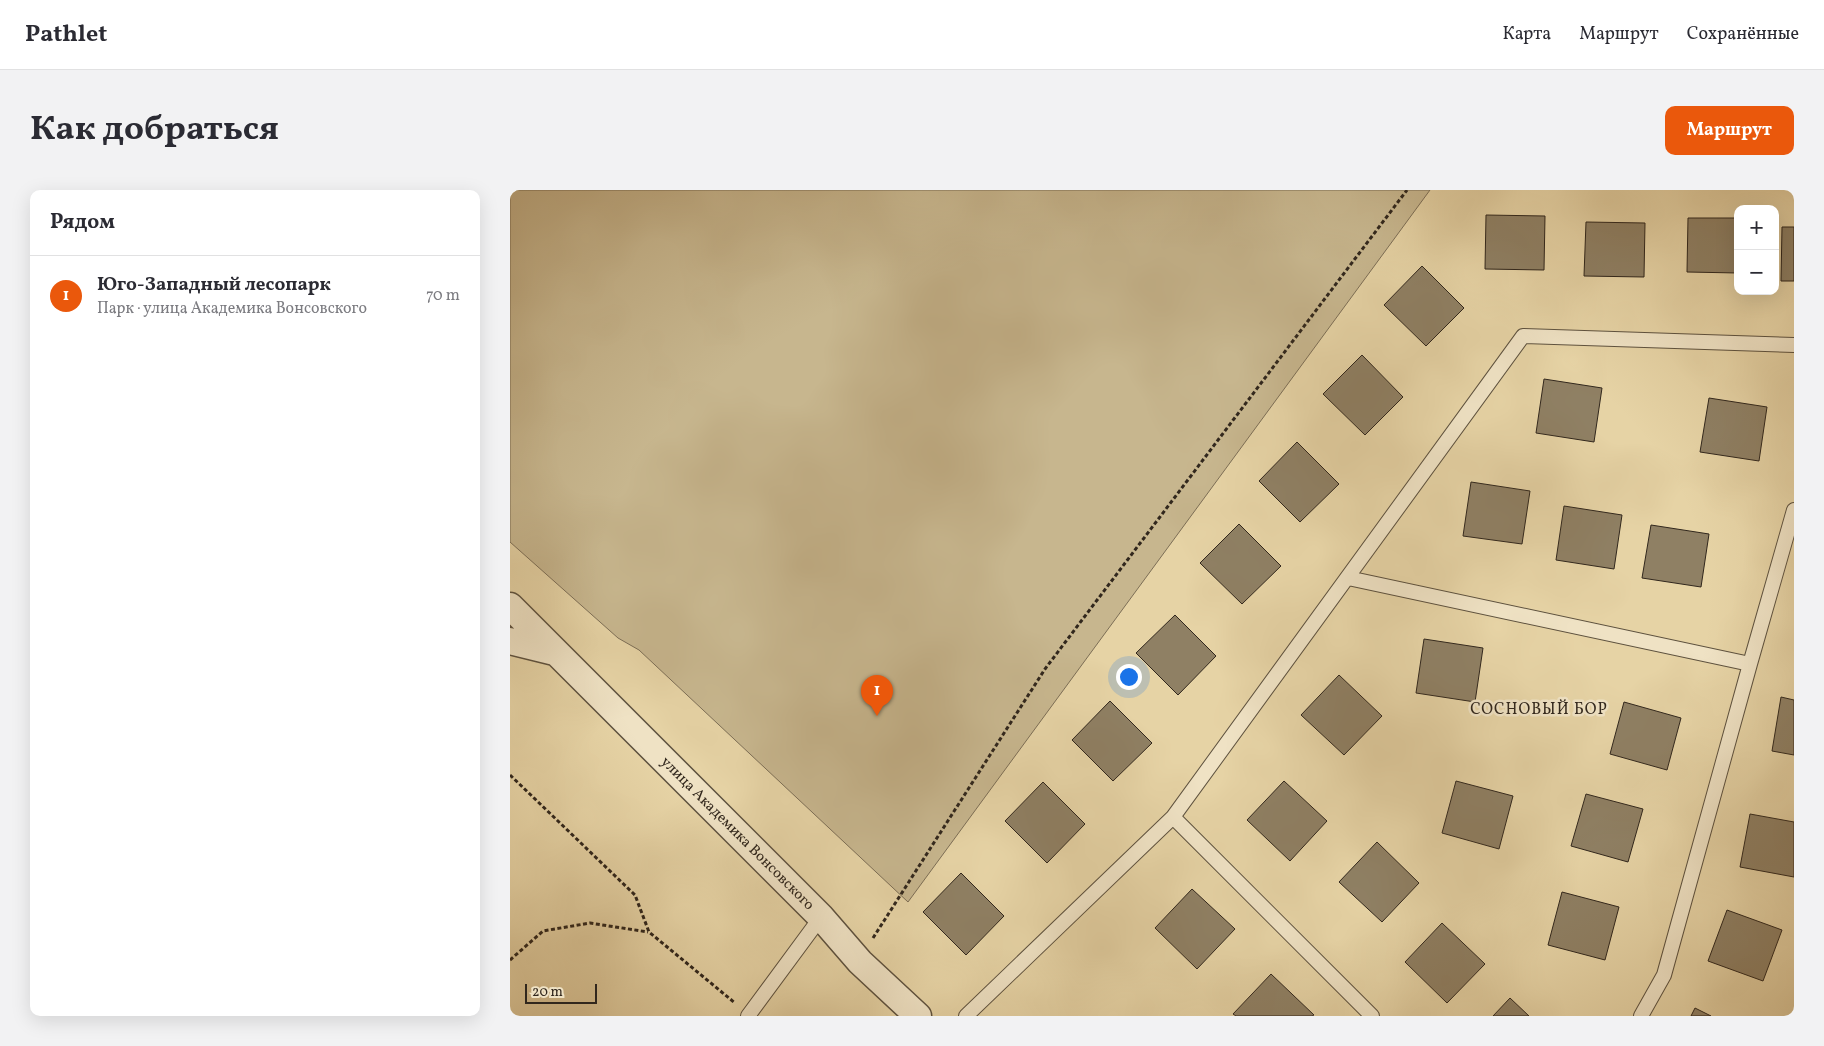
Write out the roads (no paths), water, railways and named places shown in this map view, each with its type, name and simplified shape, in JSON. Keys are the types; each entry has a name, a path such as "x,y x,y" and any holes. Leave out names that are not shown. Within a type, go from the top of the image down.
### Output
{"street":[{"name":"улица Академика Вонсовского","path":"510,606 821,917 860,962 918,1016"},
{"path":"510,641 555,652"}],"lane":[{"path":"966,1016 1173,817 1523,336 1794,345"},
{"path":"1641,1016 1664,975 1794,510"},
{"path":"1348,578 1750,664"},
{"path":"1173,817 1372,1016"},
{"path":"749,1015 821,917"}],"place":[{"name":"Юго-Западный лесопарк","path":"877,716"}],"district":[{"name":"СОСНОВЫЙ БОР","path":"1539,710"}]}
